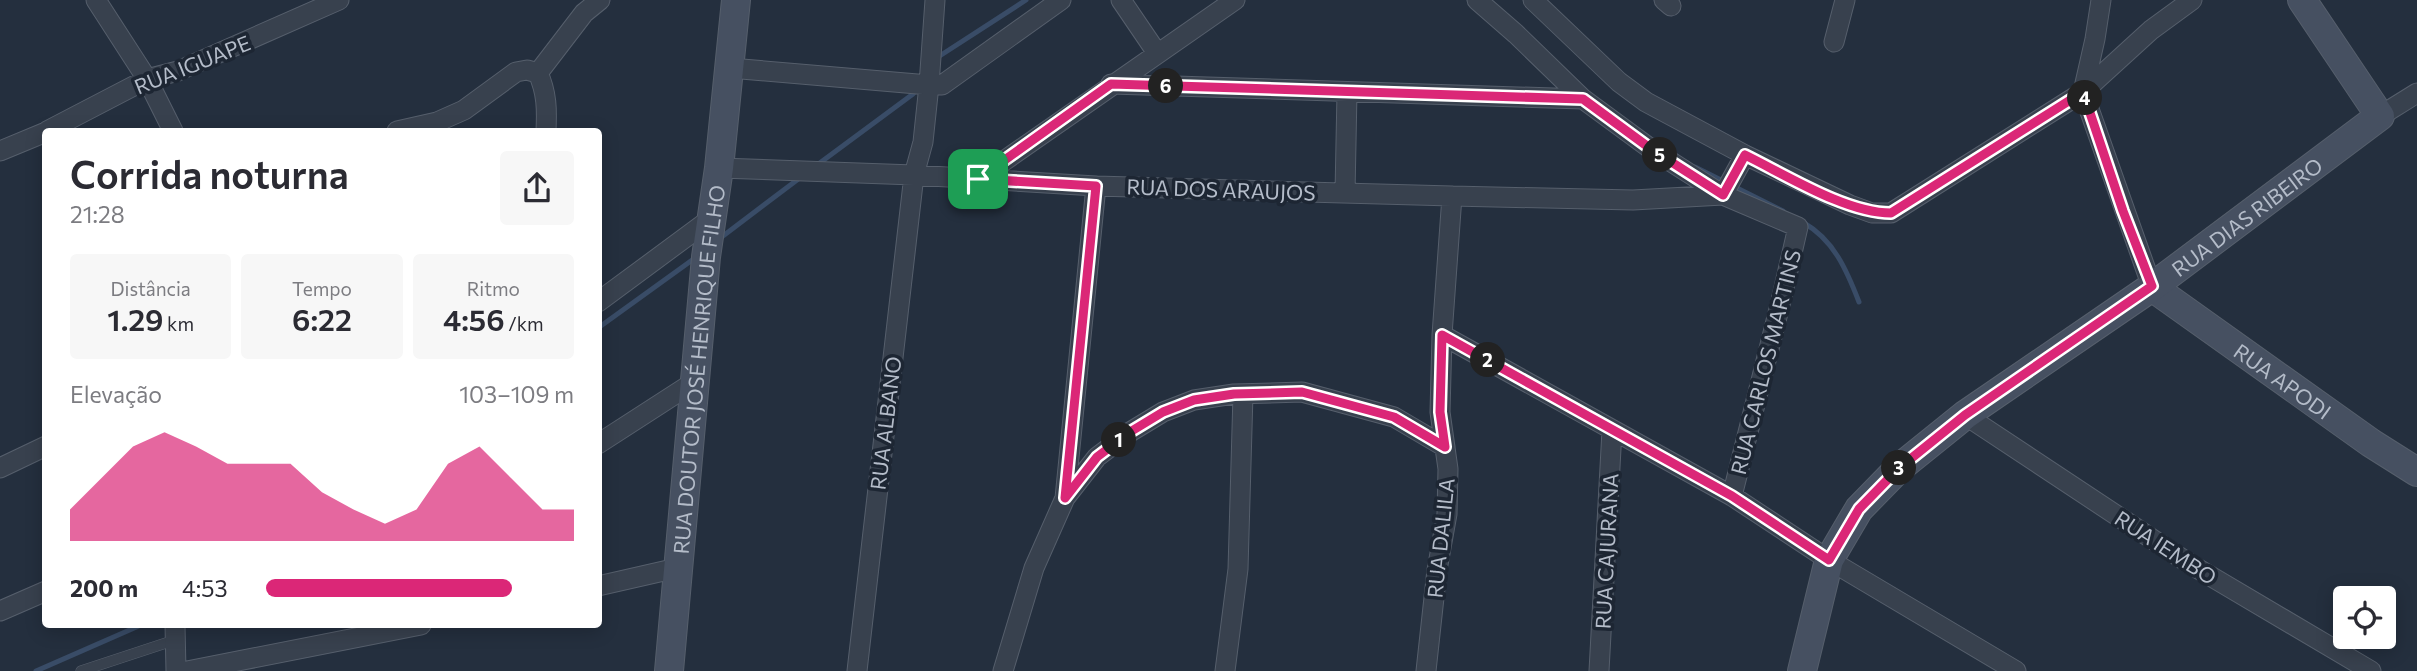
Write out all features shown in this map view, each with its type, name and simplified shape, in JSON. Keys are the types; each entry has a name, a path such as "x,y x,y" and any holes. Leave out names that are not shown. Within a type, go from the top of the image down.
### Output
{"street":[{"path":"96,0 146,79 171,128"},
{"name":"RUA IGUAPE","path":"54,128 146,79 178,71 339,0"},
{"path":"538,73 584,13 600,0"},
{"name":"RUA DOUTOR JOSÉ HENRIQUE FILHO","path":"668,671 707,239 719,168 736,0"},
{"name":"RUA ALBANO","path":"857,671 914,175 923,142 925,78 935,0"},
{"path":"730,68 925,78 942,85 1061,0"},
{"path":"1121,0 1157,53"},
{"path":"978,179 1235,0"},
{"path":"1477,0 1517,34 1583,99 1651,149 1726,191 1744,159"},
{"path":"1533,0 1619,82 1646,102 1744,159 1872,213 1891,213 1907,204 2083,92 2151,30 2192,0"},
{"path":"1834,42 1844,0"},
{"path":"2101,0 2083,92 2123,211 2152,286"},
{"path":"2302,0 2380,116"},
{"path":"410,128 437,122 464,110 516,72 527,70 538,73 544,85 547,101 546,128"},
{"path":"1111,84 1583,99"},
{"path":"1345,193 1347,92"},
{"name":"RUA DIAS RIBEIRO","path":"1802,671 1829,560 1859,509 1898,469 1965,415 2152,286 2380,116 2417,93"},
{"name":"RUA IGUAPE","path":"0,151 42,134"},
{"name":"RUA DOS ARAUJOS","path":"719,168 914,175 1096,186 1452,196 1633,200 1726,191"},
{"path":"1065,498 1096,186"},
{"name":"RUA CARLOS MARTINS","path":"1726,191 1798,227 1732,496"},
{"name":"RUA DALILA","path":"1426,671 1437,570 1447,514 1448,469 1440,412 1442,335 1452,196"},
{"path":"602,300 707,239"},
{"name":"RUA APODI","path":"2152,286 2371,443 2417,472"},
{"path":"1442,335 1732,496 1829,560 2004,667"},
{"path":"602,441 694,382"},
{"path":"1003,671 1034,568 1065,498 1097,457 1163,412 1194,400 1242,394 1302,392 1394,417 1445,447"},
{"path":"1225,671 1238,569 1242,394"},
{"name":"RUA IEMBO","path":"1965,415 2190,564 2371,671"},
{"name":"RUA CAJURANA","path":"1599,671 1612,430"},
{"path":"0,468 42,448"},
{"path":"602,585 677,568"},
{"path":"0,611 42,593"},
{"path":"313,648 340,628"},
{"path":"187,671 407,628"},
{"path":"175,633 176,671"}],"lane":[{"path":"81,671 175,633"}],"waterway":[{"path":"938,57 1026,0"},
{"path":"817,165 917,89"},
{"path":"1695,167 1783,211"},
{"path":"719,239 801,177"},
{"path":"1804,223 1824,238 1838,257 1859,302"},
{"path":"602,325 695,258"},
{"path":"36,671 134,628"}],"route":[{"path":"1111,84 1583,99 1651,149 1723,195 1745,155 1850,205 1872,213 1891,213 2083,92 2123,211 2152,286 1965,415 1898,469 1859,509 1829,560 1732,496 1442,335 1440,412 1445,447 1394,417 1302,392 1234,394 1194,400 1163,412 1130,432 1097,457 1065,498 1096,186 978,179 1111,84"}]}
